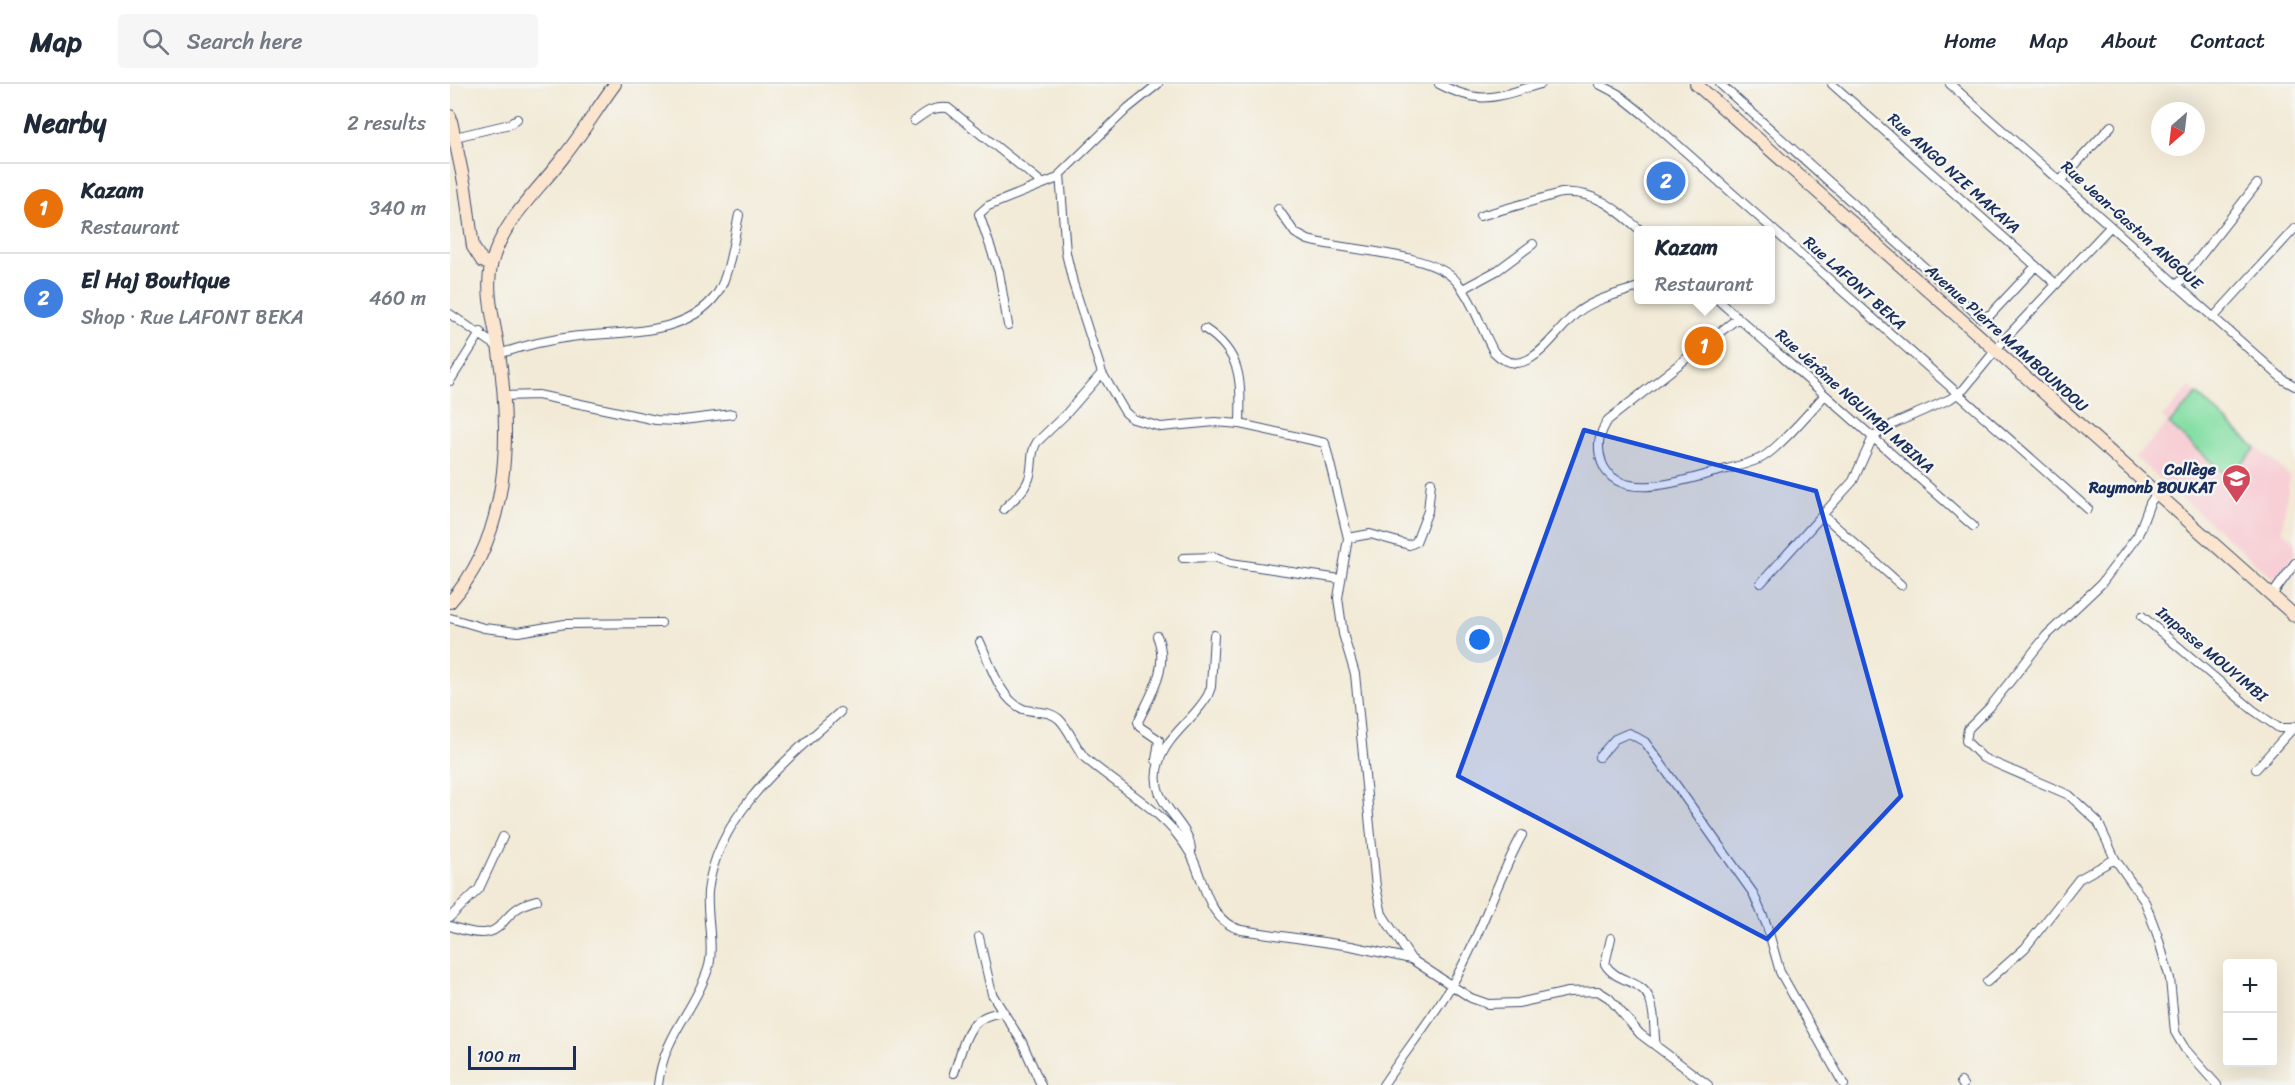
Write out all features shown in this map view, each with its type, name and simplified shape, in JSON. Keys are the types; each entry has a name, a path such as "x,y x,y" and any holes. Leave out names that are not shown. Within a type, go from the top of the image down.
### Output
{"street":[{"path":"450,602 475,570 495,520 502,473 503,396 499,350 489,286 491,265 510,223 567,153 615,84"},
{"path":"1158,84 1105,129 1062,170 1058,178 1066,253 1102,373 1125,412 1133,419 1151,426 1172,427 1215,422 1240,424 1325,443 1348,538 1338,598 1343,634 1355,674 1379,903 1386,921 1411,959"},
{"path":"1438,84 1484,99 1493,99 1541,84"},
{"name":"Rue LAFONT BEKA","path":"1599,84 1618,94 1651,121 1769,226"},
{"name":"Avenue Pierre MAMBOUNDOU","path":"1696,84 2295,616"},
{"path":"1720,84 1981,318 1991,315 2036,266"},
{"name":"Rue ANGO NZE MAKAYA","path":"1832,84 2056,284"},
{"name":"Rue Jean-Gaston ANGOUE","path":"1950,84 2213,318 2284,380 2295,386"},
{"path":"914,121 929,110 939,107 948,108 1042,183"},
{"path":"450,116 473,247 482,261 491,265"},
{"path":"455,137 510,124 517,119"},
{"path":"2060,181 2111,126"},
{"path":"1008,325 999,272 979,214 988,206 1058,178"},
{"path":"2177,286 2257,184"},
{"path":"1480,216 1561,193 1575,192 1606,202 1634,226"},
{"path":"1278,209 1295,232 1304,239 1431,264 1450,273 1463,289 1494,352 1502,360 1513,364 1532,358 1586,307 1634,289"},
{"path":"499,350 530,343 667,326 692,315 712,300 722,285 739,215"},
{"path":"1761,584 1853,481 1873,437 1893,424 1957,394 2110,227"},
{"path":"2213,318 2295,228"},
{"name":"Rue LAFONT BEKA","path":"1775,232 2088,509"},
{"path":"1463,289 1498,270 1533,244"},
{"name":"Rue Jérôme NGUIMBI MBINA","path":"1722,304 1973,526"},
{"path":"450,314 481,333 499,350"},
{"path":"1738,318 1608,420 1598,440 1598,453 1603,467 1615,479 1630,485 1646,487 1696,477 1761,459 1826,396"},
{"path":"1205,329 1221,339 1237,365 1240,381 1240,424"},
{"path":"450,381 481,333"},
{"path":"1004,509 1021,492 1028,481 1033,447 1102,373"},
{"path":"503,396 538,395 656,420 675,421 732,414"},
{"path":"1348,538 1370,534 1409,545 1416,542 1428,511 1431,482"},
{"path":"2157,493 2150,503 2138,535 2101,584 2050,632 1965,735 1972,750 1983,758 2055,788 2082,805 2106,834 2115,859 2145,902 2163,949 2170,979 2175,1032 2185,1049 2217,1085"},
{"path":"1823,515 1901,585"},
{"path":"1183,558 1215,557 1231,562 1340,579"},
{"path":"2272,595 2295,563"},
{"name":"Impasse MOUYIMBI","path":"2142,616 2253,710 2279,728 2294,727"},
{"path":"450,618 484,628 518,632 565,624 661,623"},
{"path":"1191,855 1191,845 1187,835 1165,808 1160,796 1157,774 1159,763 1172,739 1208,695 1211,687 1214,635"},
{"path":"1157,636 1162,663 1156,684 1138,722 1159,740 1156,760 1159,763"},
{"path":"980,642 999,683 1012,702 1025,710 1046,713 1059,720 1085,758 1167,824 1191,855 1214,911 1220,919 1234,928 1278,937 1351,946 1411,959 1478,1001 1488,1004 1518,1003 1568,992 1598,991 1609,998 1634,1028 1708,1085"},
{"path":"658,1085 665,1048 709,967 708,890 717,854 728,831 751,798 840,712"},
{"path":"2256,769 2294,727"},
{"path":"1599,757 1615,739 1629,733 1645,742 1753,893 1767,926 1780,972 1844,1085"},
{"path":"1383,1085 1452,985 1471,947 1501,875 1522,835"},
{"path":"450,916 475,894 503,837"},
{"path":"1988,982 2025,948 2079,879 2115,859"},
{"path":"450,926 480,935 489,934 520,907 537,900"},
{"path":"979,937 992,994 1022,1042 1041,1085"},
{"path":"1611,938 1605,964 1617,977 1637,985 1647,994 1653,1014 1656,1046"},
{"path":"954,1073 969,1032 977,1019 991,1013 1004,1012"}],"highlighted area":[{"path":"1584,430 1816,491 1901,796 1767,939 1458,776"}],"shaded area":[{"name":"Collège Raymonb BOUKAT","path":"2190,387 2290,476 2282,530 2295,541 2295,554 2274,579 2136,458 2168,423 2162,418"}],"green space":[{"path":"2197,394 2256,448 2229,478 2169,424"}],"place":[{"name":"El Haj Boutique","path":"1666,181"},
{"name":"Kazam","path":"1704,346"},
{"name":"Collège Raymonb BOUKAT","path":"2237,504"}]}
